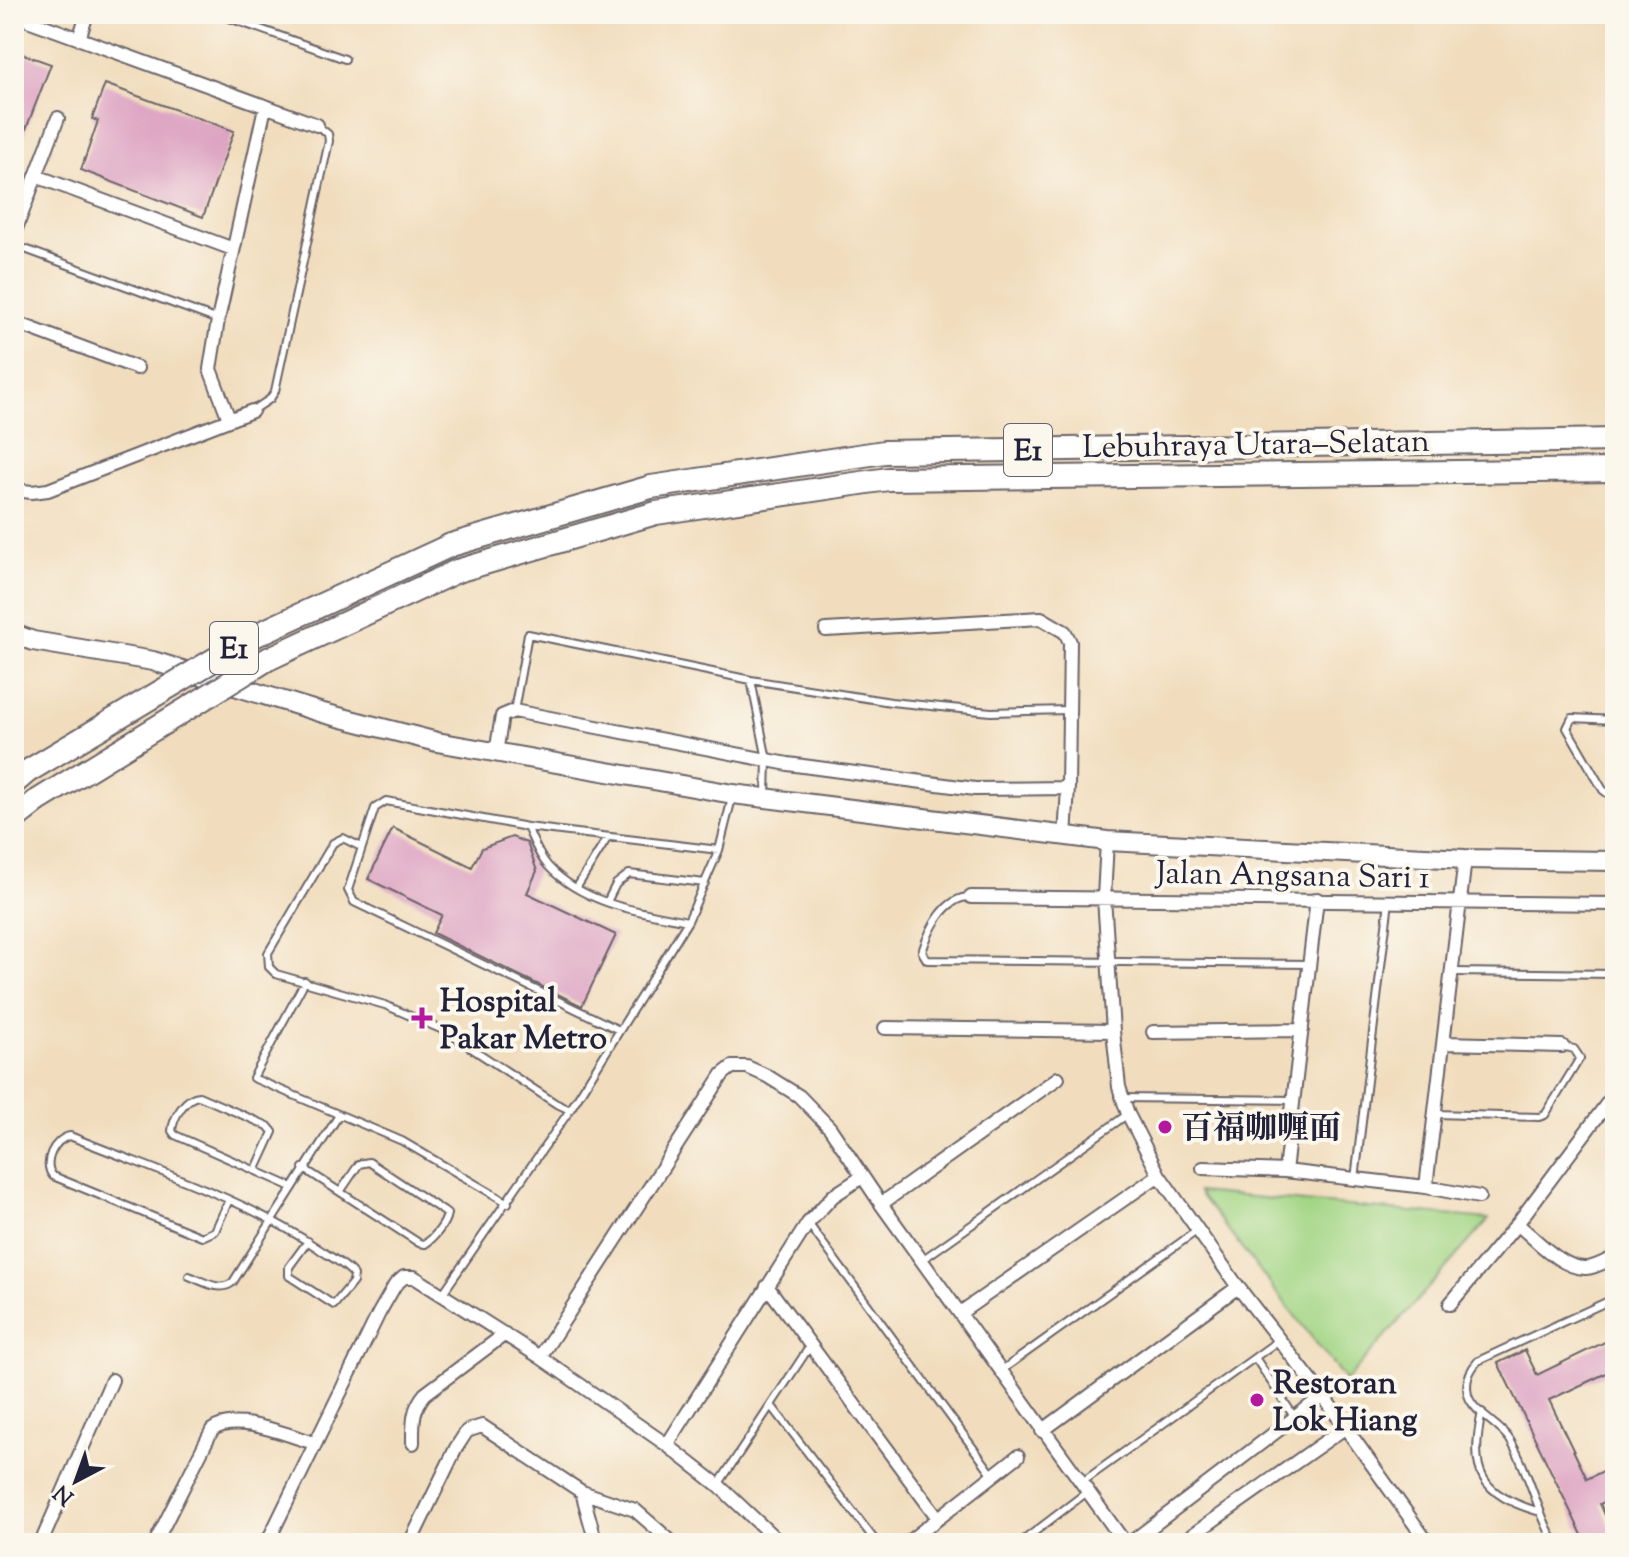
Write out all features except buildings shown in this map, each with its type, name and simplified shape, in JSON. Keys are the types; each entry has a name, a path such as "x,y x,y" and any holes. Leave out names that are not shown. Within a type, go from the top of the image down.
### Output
{"highway":[{"name":"Lebuhraya Utara–Selatan","path":"21,777 254,636 451,545 651,487 884,452 1615,440"},
{"name":"Lebuhraya Utara–Selatan","path":"14,819 37,801 268,659 457,571 656,513 888,479 1615,470"}],"main road":[{"path":"14,634 33,641 153,661 364,724 437,742 765,799 1107,841 1465,859 1615,861"},
{"path":"14,645 33,641"}],"street":[{"path":"79,39 87,14"},
{"path":"14,15 317,125"},
{"path":"229,419 210,369 265,107"},
{"path":"14,234 58,118"},
{"path":"36,176 233,249"},
{"path":"14,322 137,368"},
{"path":"14,490 48,490 252,411"},
{"path":"826,630 1041,618 1065,632 1070,642 1065,837"},
{"path":"496,753 502,716 514,711 767,760 975,789 1068,788"},
{"path":"1107,841 1104,898 1113,1031 1122,1098 1128,1114 1159,1175 1428,1543"},
{"path":"1426,1187 1465,859"},
{"name":"Jalan Angsana Sari 1","path":"971,897 1615,904"},
{"path":"1285,1171 1317,899"},
{"path":"885,1028 1113,1031"},
{"path":"1153,1032 1302,1030"},
{"path":"1444,1043 1562,1046"},
{"path":"540,1357 723,1074 732,1067 747,1067 799,1096 830,1128 1042,1431 1128,1543 1323,1396"},
{"path":"881,1204 1058,1078"},
{"path":"1450,1304 1517,1224 1615,1093"},
{"path":"1203,1168 1285,1171 1426,1187 1479,1197"},
{"path":"960,1313 1159,1175"},
{"path":"667,1445 808,1223 833,1196 862,1177"},
{"path":"1517,1224 1565,1263 1577,1268 1589,1269 1615,1257"},
{"path":"267,1543 395,1285 404,1277 414,1277 443,1293 667,1445 718,1485 780,1543"},
{"path":"767,1286 938,1518"},
{"path":"1042,1431 1238,1287"},
{"path":"413,1443 416,1404 441,1380 505,1334"},
{"path":"41,1543 112,1380"},
{"path":"155,1543 212,1430 220,1424 249,1424 315,1443"},
{"path":"410,1543 456,1448 467,1431 482,1426 582,1492 635,1510 673,1543"},
{"path":"1181,1543 1346,1427"},
{"path":"907,1543 1018,1456"},
{"path":"582,1492 596,1543"}],"lane":[{"path":"218,14 345,59"},
{"path":"252,411 270,399 275,391 329,141 328,134 317,125"},
{"path":"14,245 218,320"},
{"path":"514,711 528,634 751,680 947,709 991,712 1068,710"},
{"path":"751,680 767,760 765,799"},
{"path":"1615,720 1572,718 1567,728 1603,790 1615,799"},
{"path":"443,1293 570,1110 688,921 719,850 733,794"},
{"path":"619,1030 354,902 348,890 375,808 386,801 527,827 719,850"},
{"path":"527,827 546,864 577,887 607,902 688,921"},
{"path":"577,887 608,837"},
{"path":"361,847 343,838 333,843 268,953 269,967 276,974 385,1005 445,1031 570,1110"},
{"path":"607,902 616,884 629,874 705,883"},
{"path":"971,897 957,898 945,909 922,952 927,960 1310,964"},
{"path":"1355,1179 1389,901"},
{"path":"1453,972 1615,974"},
{"path":"305,981 253,1077 402,1141 508,1203"},
{"path":"1436,1114 1545,1115 1580,1058 1574,1049 1562,1046"},
{"path":"256,1169 271,1140 273,1132 268,1126 199,1096 191,1096 172,1125 172,1131 292,1187"},
{"path":"1122,1098 1294,1100"},
{"path":"921,1261 1128,1114"},
{"path":"189,1276 219,1287 228,1287 339,1115"},
{"path":"229,1200 215,1231 202,1237 53,1176 47,1169 47,1163 58,1143 70,1136 229,1200 308,1241 354,1275 353,1282 334,1305 289,1276 289,1267 308,1241"},
{"path":"303,1168 340,1192 419,1243 430,1241 447,1214 369,1162 359,1164 340,1192"},
{"path":"808,1223 993,1475"},
{"path":"1001,1370 1198,1230"},
{"path":"1555,1543 1540,1512 1532,1484 1510,1440 1469,1397 1469,1371 1478,1361 1615,1298"},
{"path":"1020,1543 1084,1488 1279,1340"},
{"path":"718,1485 810,1346"},
{"path":"1256,1359 1295,1418"},
{"path":"771,1405 877,1543"},
{"path":"1482,1412 1477,1459 1488,1487 1508,1501 1540,1512"}],"green space":[{"path":"1198,1192 1489,1219 1346,1381"}],"place":[{"name":"Hospital Pakar Metro","path":"422,1018"},
{"name":"百福咖喱面","path":"1165,1127"},
{"name":"Restoran Lok Hiang","path":"1257,1400"}]}
